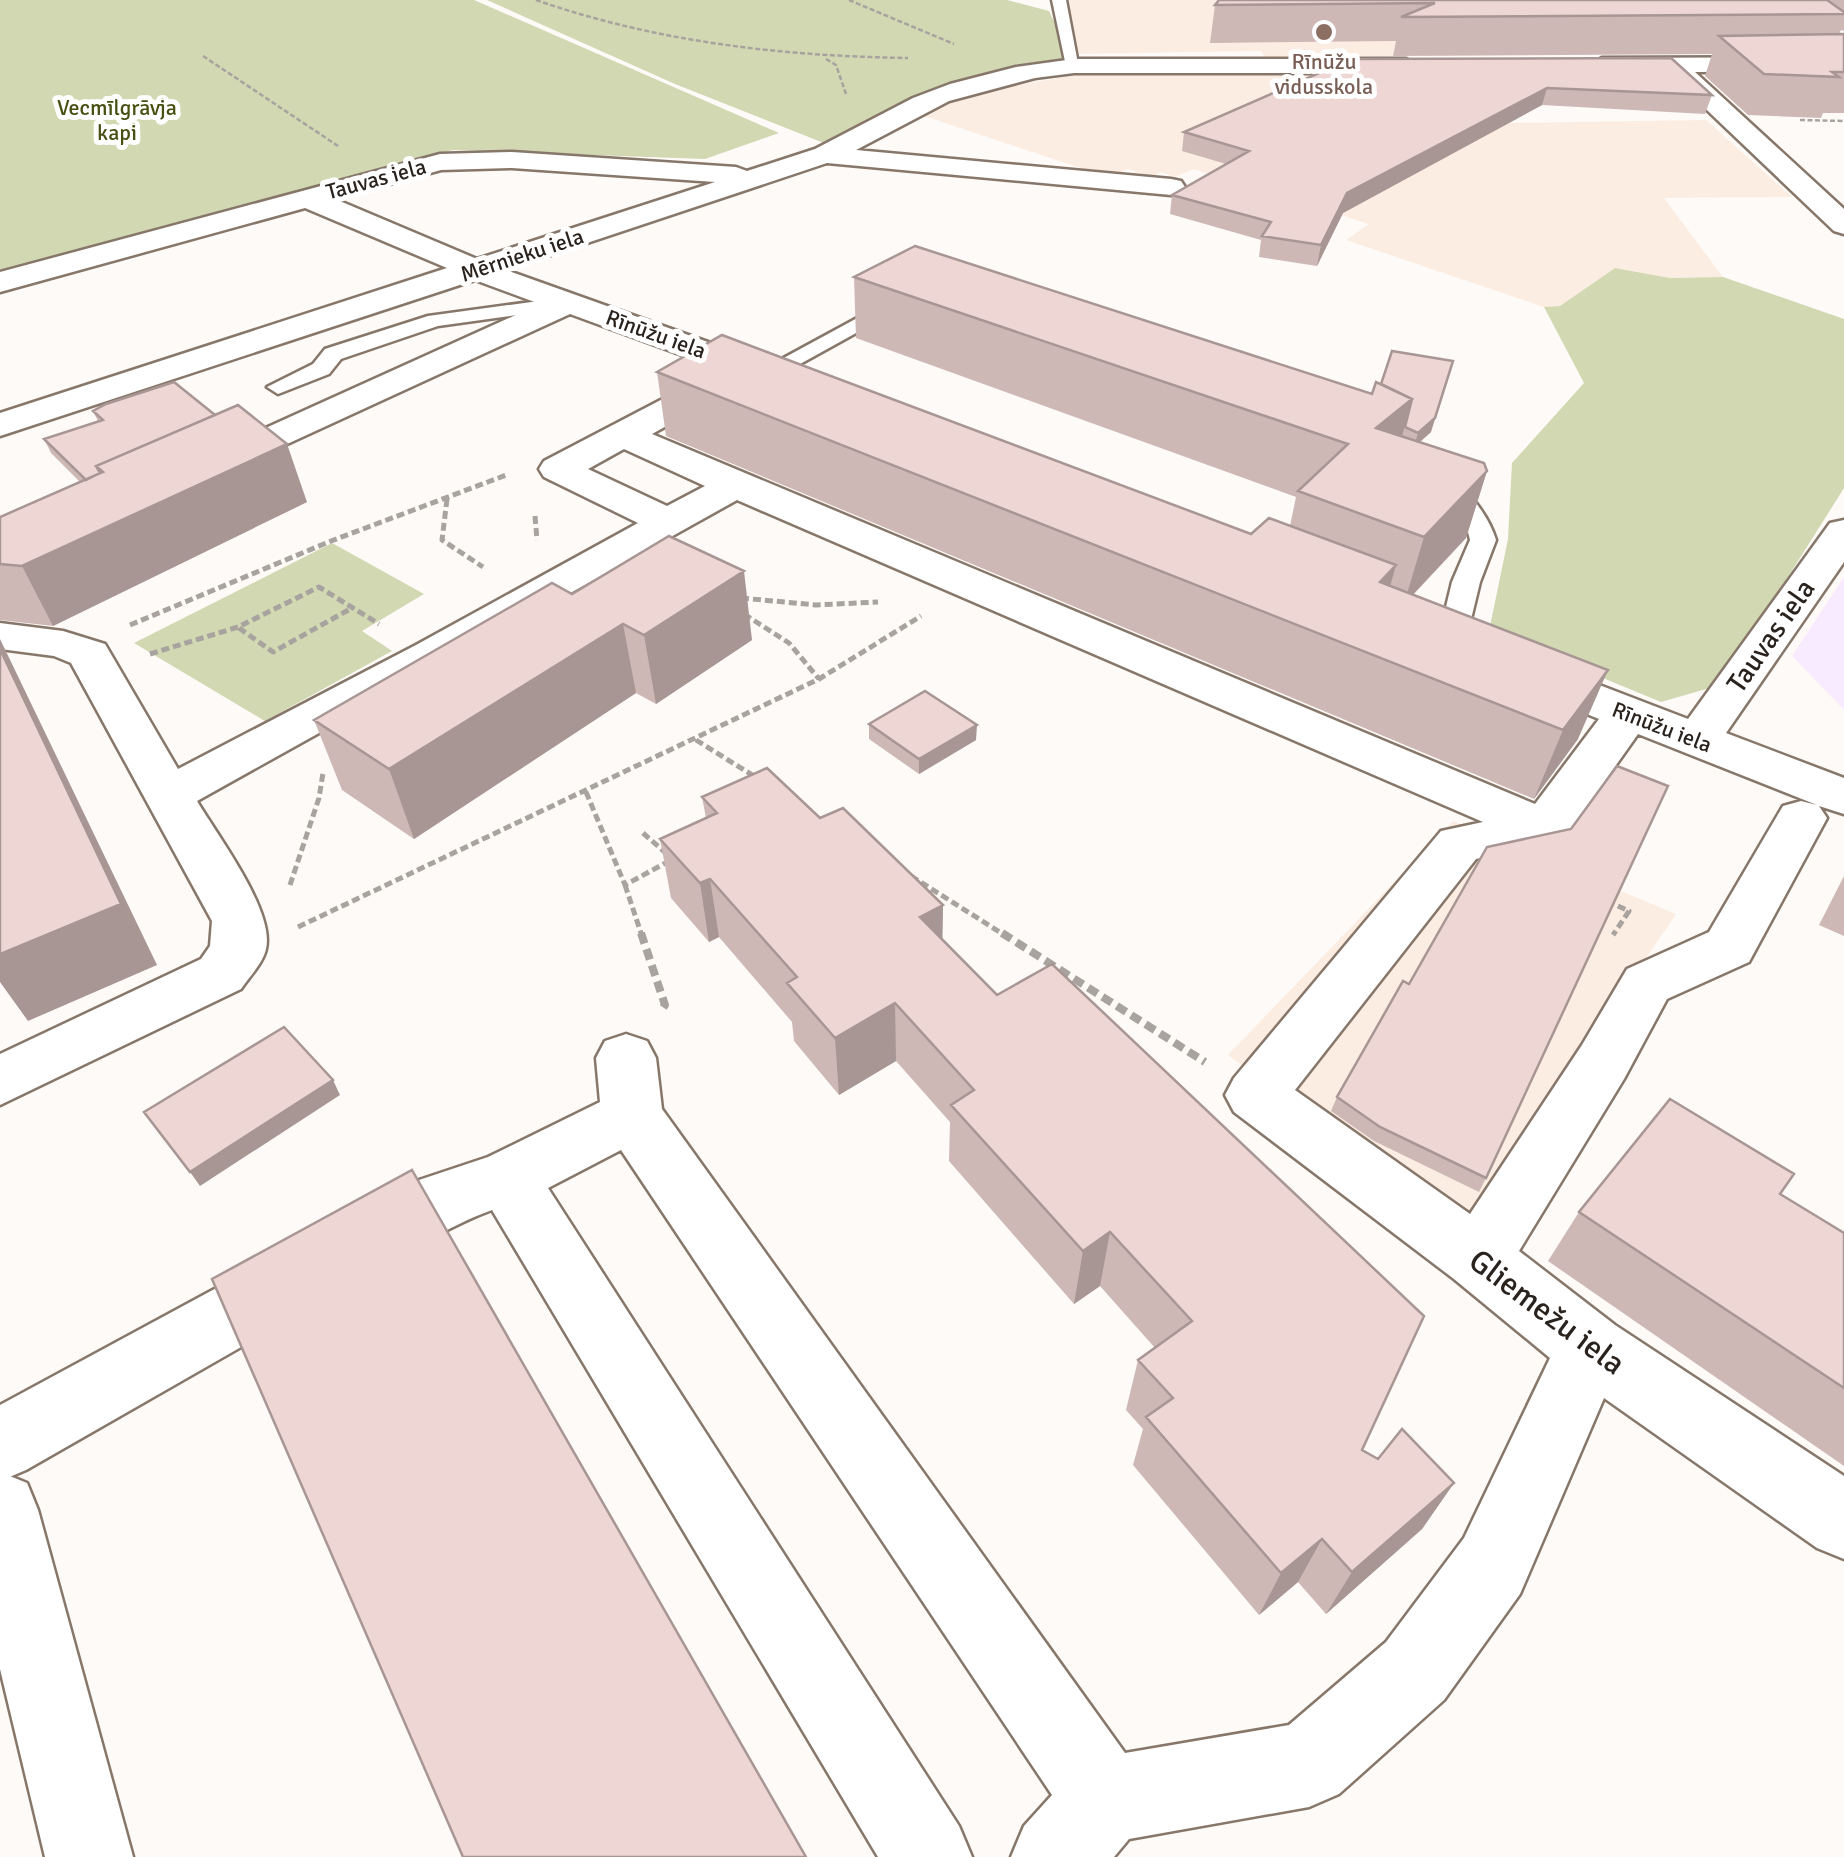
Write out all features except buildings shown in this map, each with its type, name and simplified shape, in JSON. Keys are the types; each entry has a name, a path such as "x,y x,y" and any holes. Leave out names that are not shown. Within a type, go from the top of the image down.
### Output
{"street":[{"name":"Mērnieku iela","path":"0,425 764,176 825,155 921,104 966,87 1074,60 1440,66"},
{"path":"1582,64 1844,64"},
{"path":"1674,65 1842,219"},
{"path":"825,155 1171,187"},
{"name":"Tauvas iela","path":"0,282 440,162 473,160 764,176"},
{"name":"Rīnūžu iela","path":"307,198 477,270 772,376"},
{"path":"185,478 568,303"},
{"path":"668,522 558,469 623,435 772,376"},
{"path":"623,435 959,592 1545,828"},
{"path":"169,795 432,655 735,485"},
{"name":"Tauvas iela","path":"1697,740 1844,532"},
{"path":"0,636 89,660 239,921 238,950 220,974 0,1081"},
{"name":"Rīnūžu iela","path":"1432,637 1828,793"},
{"path":"1256,1095 1460,844 1545,828 1628,713"},
{"path":"1478,1258 1602,1062 1646,984 1728,947 1828,793"},
{"path":"0,1446 430,1204 508,1178 629,1087 1106,1800"},
{"name":"Gliemežu iela","path":"1256,1095 1478,1258 1590,1348 1844,1521"},
{"path":"508,1178 928,1857"},
{"path":"1055,1857 1106,1800 1309,1764 1415,1671 1492,1566 1590,1348"},
{"path":"0,1510 10,1598 89,1857"}],"lane":[{"path":"1060,0 1074,60"},
{"path":"772,376 924,288"},
{"path":"278,387 322,370 333,354 435,320 568,303"},
{"path":"1421,462 1478,522 1483,540 1466,582 1432,637"}],"path":[{"path":"536,0 621,26 704,42 795,56 912,58"},
{"path":"849,0 953,44 1074,60"},
{"path":"203,56 347,152"},
{"path":"89,660 331,540 518,470"},
{"path":"447,499 442,540 493,573"},
{"path":"89,660 238,627 319,588 432,655"},
{"path":"819,679 789,643 731,601 816,605 959,592"},
{"path":"238,950 312,922 819,679 959,592"},
{"path":"238,627 273,652 352,608"},
{"path":"695,739 771,787"},
{"path":"288,892 319,798 324,763"},
{"path":"586,792 625,885 665,1005 629,1087"},
{"path":"625,885 672,859 643,833"},
{"path":"903,871 1256,1095"},
{"path":"1594,895 1629,911 1607,946 1646,984"}],"shaded area":[{"name":"Rīnūžu vidusskola","path":"1063,0 1544,0 1606,54 1072,54"},
{"path":"1086,73 1325,74 1436,124 1706,120 1792,197 1664,198 1723,277 1670,278 1615,268 1560,306 1544,307 1346,240 1369,224 1193,169 1175,177 1161,172 1152,177 1128,169 1108,177 924,116 959,96"},
{"path":"1844,577 1844,710 1792,656"},
{"path":"1453,821 1676,914 1461,1230 1228,1055"}],"green space":[{"name":"Vecmīlgrāvja kapi","path":"0,0 474,0 779,133 705,159 453,150 0,272"},
{"path":"487,0 1007,0 1049,11 1072,59 966,87 839,149 675,84"},
{"path":"1615,268 1670,278 1723,277 1844,319 1844,488 1720,685 1661,702 1489,631 1508,539 1512,463 1584,383 1544,307 1560,306"},
{"path":"332,543 424,594 362,631 392,651 265,721 134,643"}],"place":[{"name":"Rīnūžu vidusskola","path":"1324,32"}]}
